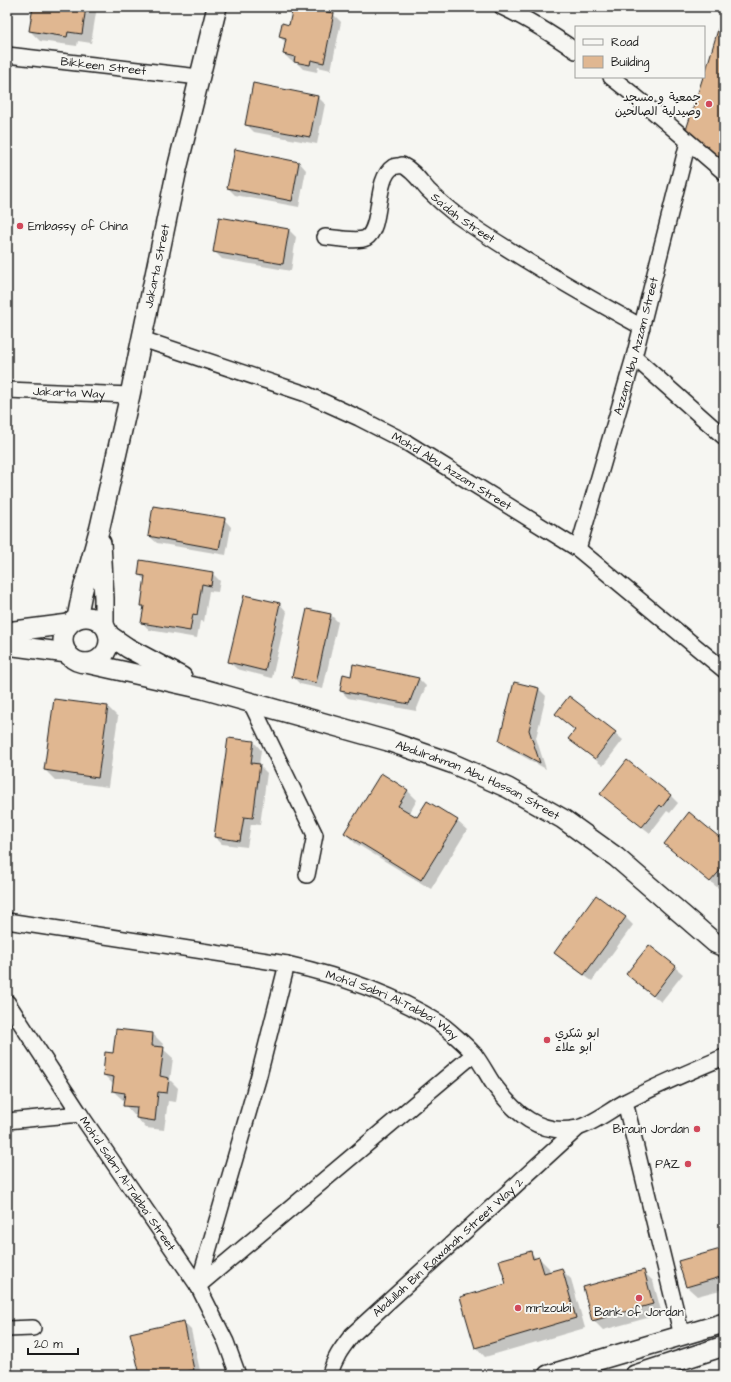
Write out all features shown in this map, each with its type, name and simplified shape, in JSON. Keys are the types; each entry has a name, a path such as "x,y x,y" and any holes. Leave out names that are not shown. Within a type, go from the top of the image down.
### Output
{"street":[{"name":"Jakarta Street","path":"73,621 100,527 130,395 177,169 216,7"},
{"path":"502,7 544,30 575,50"},
{"name":"Bikkeen Street","path":"7,55 199,77"},
{"path":"612,78 654,111 724,172"},
{"name":"Azzam Abu Azzam Street","path":"578,549 642,327 688,142"},
{"name":"Sa'dah Street","path":"325,237 359,239 365,238 372,232 384,179 393,167 402,165 409,168 429,190 453,212 496,243 568,286 642,327"},
{"name":"Moh'd Abu Azzam Street","path":"142,339 306,394 359,418 404,441 578,549 724,670"},
{"path":"634,356 724,437"},
{"name":"Jakarta Way","path":"7,390 130,395"},
{"name":"Jakarta Street","path":"100,527 106,630"},
{"path":"7,632 73,621 85,617 92,617 98,620 106,630 109,643 101,658 94,662 79,662 72,659 67,653 63,646 62,638 64,630 73,621"},
{"name":"Abdulrahman Abu Hassan Street","path":"106,630 128,648 203,688"},
{"path":"7,644 67,653"},
{"name":"Abdulrahman Abu Hassan Street","path":"86,663 203,688 251,703 388,741 451,762 508,788 563,819 616,857 720,945 721,959 724,962"},
{"path":"251,703 315,835 307,875"},
{"name":"Moh'd Sabri Al-Tabba' Way","path":"7,921 287,964 321,971 352,981 381,992 440,1023 474,1054 494,1084 513,1108 528,1121 560,1130 578,1128 625,1102 690,1071 724,1057"},
{"path":"198,1286 258,1079 287,964"},
{"name":"Moh'd Sabri Al-Tabba' Street","path":"7,1002 80,1114 198,1286 226,1342 238,1374"},
{"path":"198,1286 474,1054"},
{"path":"625,1102 682,1336"},
{"path":"7,1121 80,1114"},
{"name":"Abdullah Bin Rawahah Street Way 2","path":"330,1375 333,1363 352,1335 578,1128"},
{"path":"548,1375 724,1323"},
{"path":"7,1329 33,1328"},
{"path":"635,1375 724,1346"}],"building":[{"path":"33,7 86,7 82,34 68,32 67,37 29,31"},
{"path":"293,7 322,7 321,11 334,13 324,63 311,60 310,65 294,62 295,57 283,54 286,39 279,37 282,23 289,25"},
{"name":"جمعية و مسجد وصيدلية الصالحين","path":"724,9 724,163 686,130 703,78 705,78"},
{"path":"253,83 318,96 310,137 245,125"},
{"path":"235,149 299,162 292,201 227,188"},
{"path":"219,217 289,229 283,264 213,252"},
{"path":"153,506 225,518 219,549 148,536"},
{"path":"140,560 213,572 211,586 202,584 197,615 193,614 190,631 141,623 144,606 141,606 145,576 138,575"},
{"path":"244,595 280,603 265,671 228,662"},
{"path":"307,609 331,614 316,683 292,677"},
{"path":"353,664 419,678 409,704 340,691 343,674 351,676"},
{"path":"514,682 539,688 529,730 540,763 499,741"},
{"path":"569,696 616,732 595,759 568,739 575,730 555,714"},
{"path":"54,699 108,706 98,778 44,770"},
{"path":"228,738 254,741 251,763 260,764 253,818 244,817 240,841 214,837"},
{"path":"627,760 671,795 662,807 660,805 642,827 600,794"},
{"path":"381,773 408,790 398,806 417,817 427,801 458,820 421,880 344,833"},
{"path":"689,812 724,841 724,866 710,882 664,844"},
{"path":"596,895 626,917 584,975 554,953"},
{"path":"649,945 676,966 653,996 626,974"},
{"path":"116,1029 153,1033 152,1046 164,1047 160,1076 169,1078 167,1093 158,1092 155,1121 136,1118 137,1107 123,1106 125,1093 112,1091 114,1077 103,1075 105,1052 113,1053"},
{"path":"724,1248 724,1276 686,1287 678,1261"},
{"name":"mrlzoubi","path":"531,1251 533,1259 539,1257 544,1273 562,1268 576,1318 475,1348 460,1297 506,1284 499,1260"},
{"path":"644,1270 653,1304 592,1321 583,1287"},
{"path":"184,1321 194,1370 171,1375 140,1375 130,1333"}],"place":[{"name":"جمعية و مسجد وصيدلية الصالحين","path":"709,104"},
{"name":"Embassy of China","path":"20,226"},
{"name":"ابو شكري ابو علاء","path":"547,1040"},
{"name":"Braun Jordan","path":"697,1129"},
{"name":"PAZ","path":"688,1164"},
{"name":"Bank of Jordan","path":"639,1298"},
{"name":"mrlzoubi","path":"518,1308"}]}
